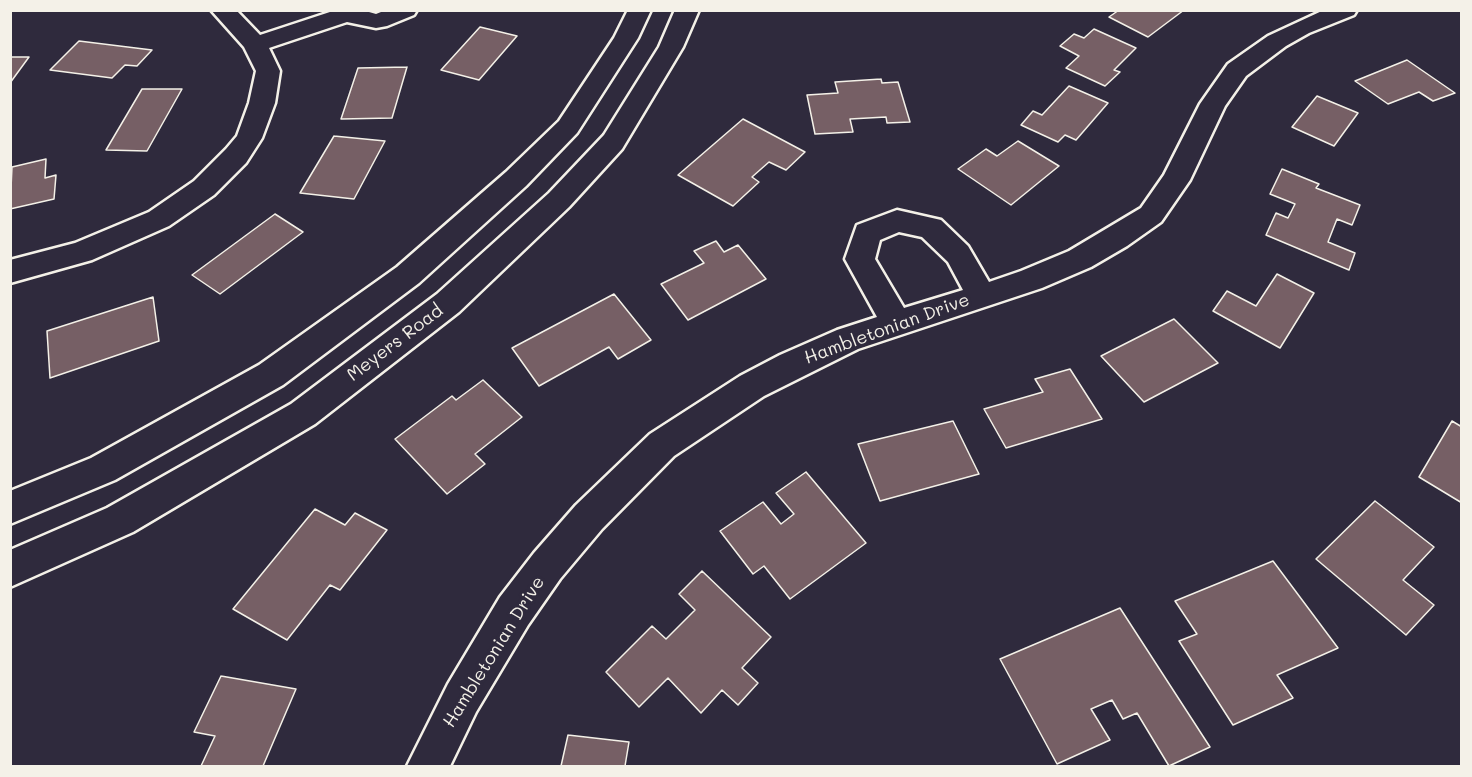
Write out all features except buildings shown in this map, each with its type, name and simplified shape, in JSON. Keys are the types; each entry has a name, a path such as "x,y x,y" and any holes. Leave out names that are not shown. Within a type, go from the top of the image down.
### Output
{"street":[{"path":"10,272 82,252 159,219 204,188 236,156 249,138 262,103 268,71 255,44 222,10"},
{"path":"255,44 348,12 365,20 376,21 387,19 406,10"},
{"path":"10,508 103,469 271,375 408,275 516,179 568,128 626,38 640,10"},
{"name":"Meyers Road","path":"10,569 120,520 303,414 448,303 559,200 613,142 671,47 687,10"},
{"name":"Hambletonian Drive","path":"428,766 462,698 514,611 547,566 589,517 662,445 752,386 791,365 848,339 1031,280 1080,259 1150,215 1176,180 1213,104 1238,70 1276,41 1346,10"},
{"path":"896,323 860,259 867,233 897,221 931,228 958,254 981,295"}]}
